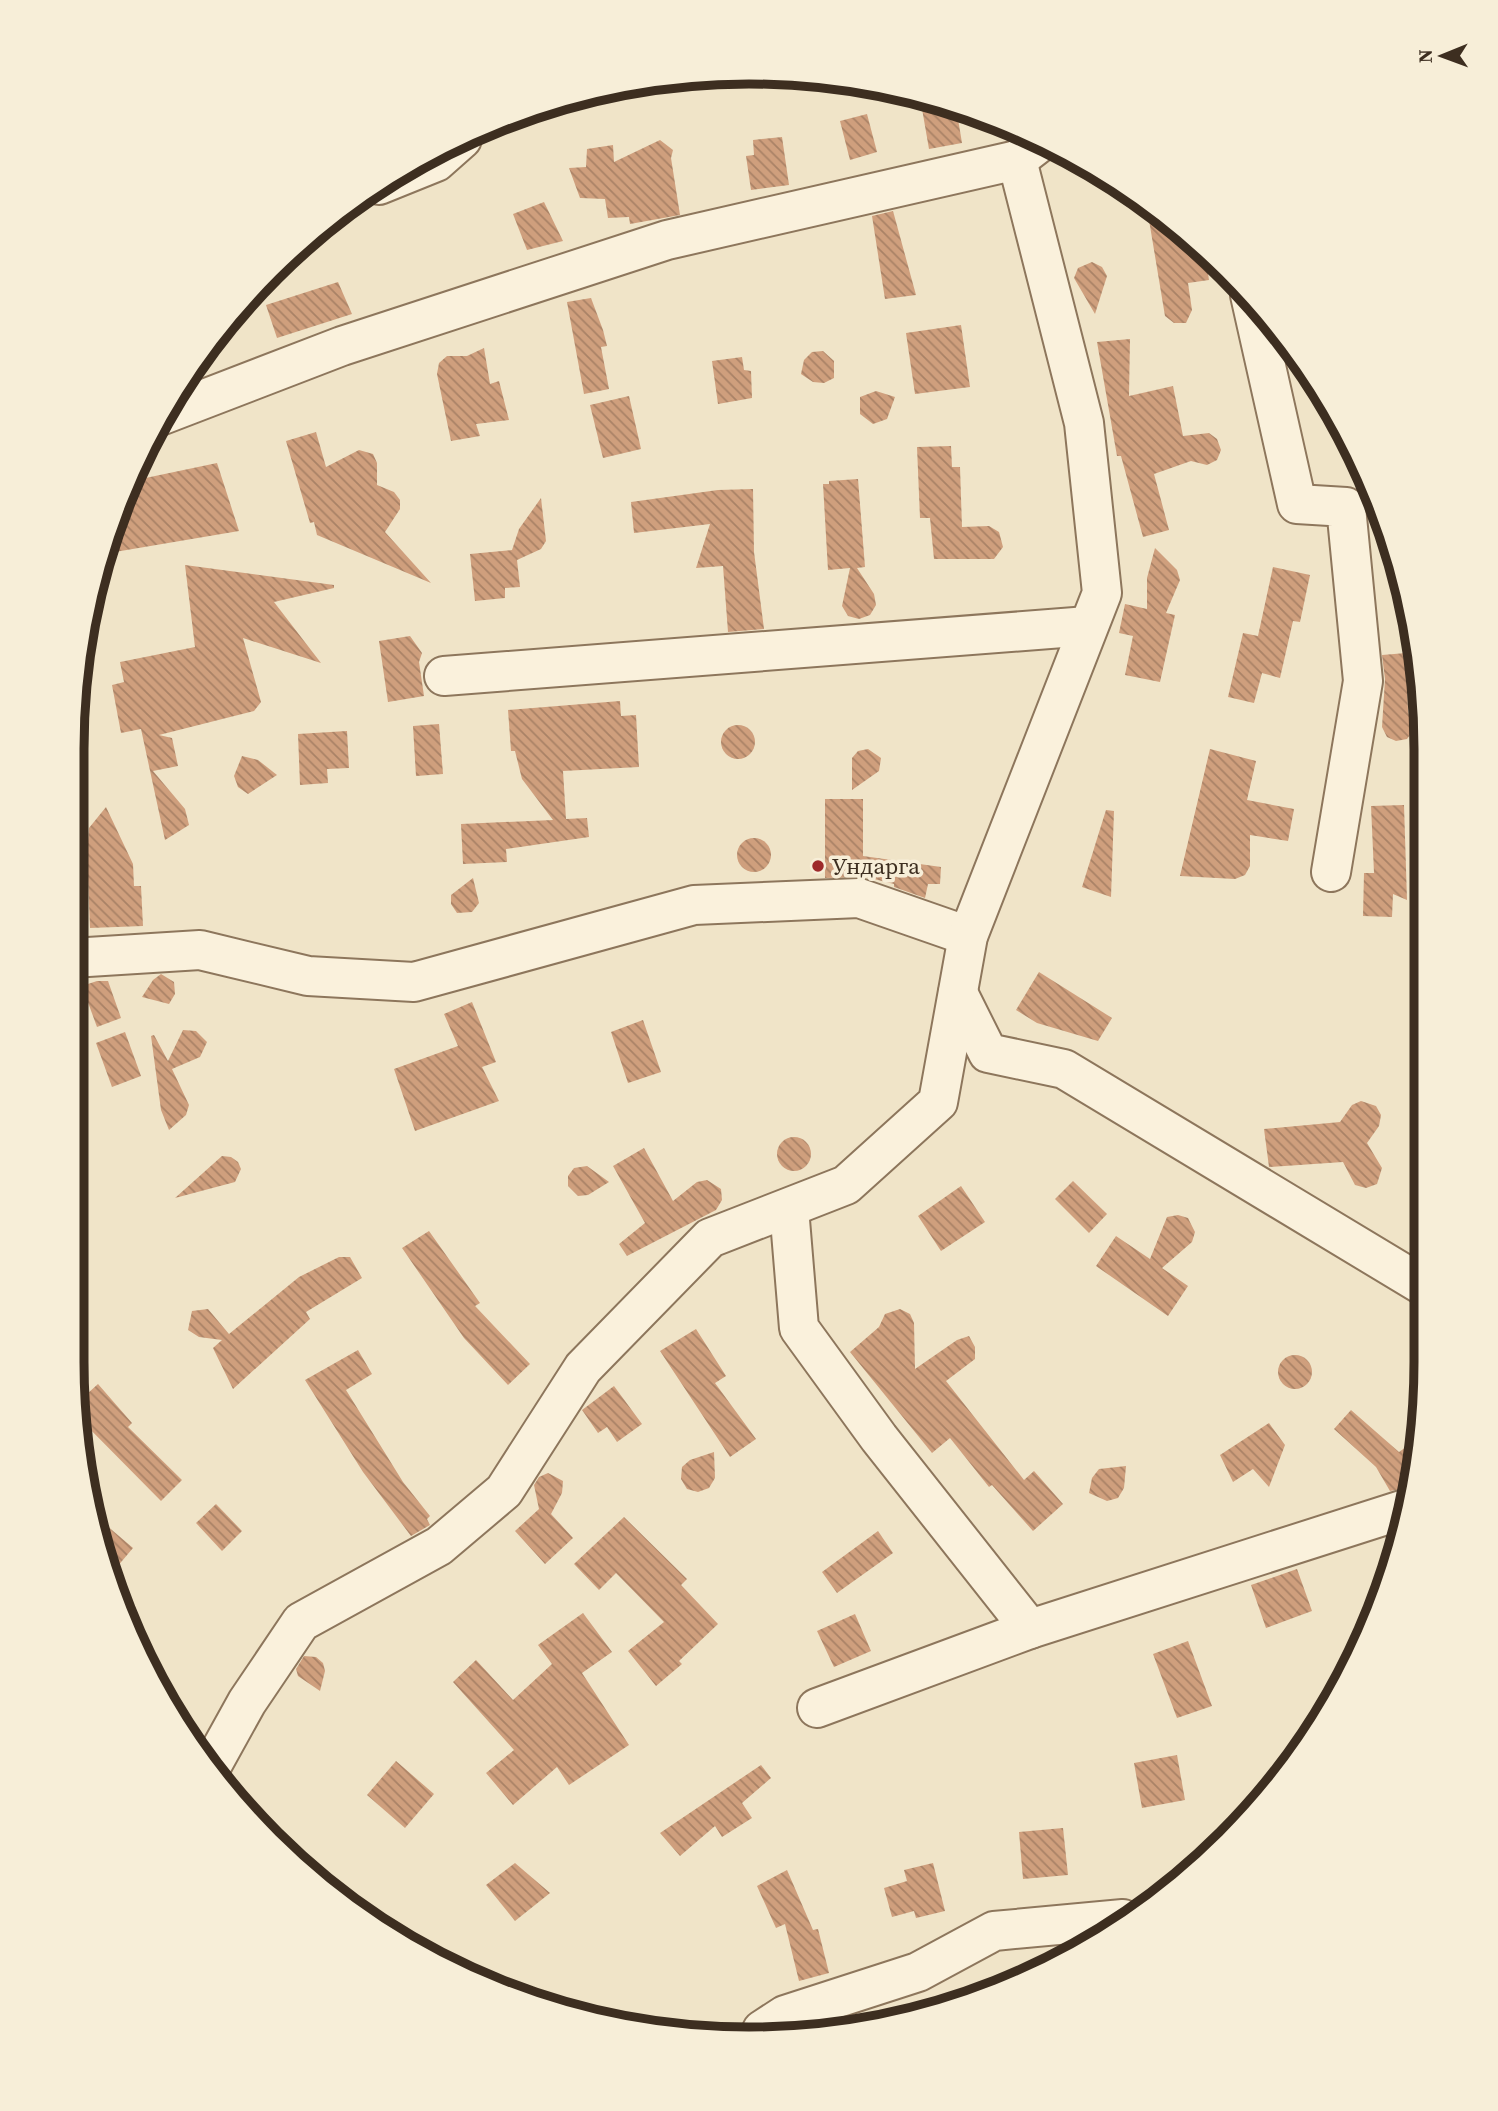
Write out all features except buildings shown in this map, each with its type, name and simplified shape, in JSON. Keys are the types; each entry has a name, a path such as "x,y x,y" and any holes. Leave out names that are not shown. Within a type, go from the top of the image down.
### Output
{"street":[{"path":"177,409 342,346 667,240 1030,150 1084,423 1102,593 968,936 938,1102 846,1185 710,1238 583,1368 504,1491 439,1546 301,1622 247,1702 215,1759"},
{"path":"1255,318 1297,504 1346,507 1363,681 1331,872"},
{"path":"444,676 1088,626"},
{"path":"84,957 200,950 307,976 414,982 694,905 859,898 968,936"},
{"path":"958,993 988,1053 1064,1069 1414,1280"},
{"path":"789,1208 799,1328 879,1438 1030,1629"},
{"path":"817,1708 1030,1629 1396,1512"},
{"path":"767,2027 785,2015 918,1972 994,1931 1110,1920"}],"place":[{"name":"Ундарга","path":"818,866"}]}
